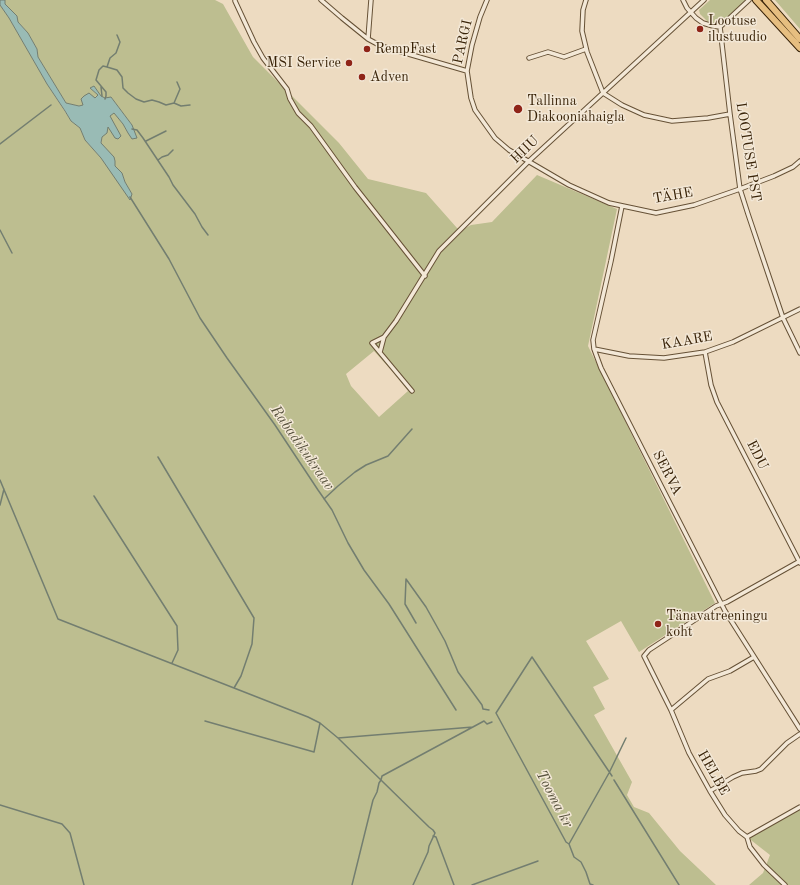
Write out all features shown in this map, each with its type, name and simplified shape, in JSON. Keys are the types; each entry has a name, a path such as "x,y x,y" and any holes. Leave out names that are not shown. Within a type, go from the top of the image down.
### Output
{"highway":[{"path":"756,0 800,48"},
{"path":"766,0 800,39"}],"street":[{"path":"235,0 254,42 263,58 286,89 298,113 311,126 355,187 425,276"},
{"path":"321,0 368,39 381,46 467,71"},
{"path":"368,39 371,0"},
{"name":"PARGI","path":"487,0 480,17 472,45 467,71 471,98 475,110 495,138 509,150 529,161"},
{"path":"586,0 583,10 582,31 586,49 603,92 622,105 644,115 672,121 708,118 730,114"},
{"path":"683,0 690,13 696,18 703,23 720,27 749,0"},
{"name":"HIIU","path":"380,352 384,337 396,322 439,252 529,161 704,0"},
{"name":"LOOTUSE PST","path":"720,27 740,189 783,318 800,353"},
{"path":"529,58 548,52 564,57 586,49"},
{"name":"TÄHE","path":"529,161 545,172 569,185 609,203 656,213 694,205 740,189 774,176 793,167 800,161"},
{"name":"SERVA","path":"622,206 593,340 594,349 601,368 722,604 800,729"},
{"name":"KAARE","path":"594,349 629,356 664,358 705,352 733,342 800,309"},
{"name":"HIIU","path":"380,352 372,343 384,337"},
{"path":"380,352 412,391"},
{"name":"EDU","path":"705,352 711,386 717,402 800,562"},
{"path":"722,604 800,562"},
{"name":"HELBE","path":"722,604 716,606 649,650 644,656 671,710 689,753 710,791 725,815 739,831 747,837 750,847 764,865 785,885"},
{"path":"671,710 708,679 730,671 754,657"},
{"path":"710,791 742,773 761,769 787,743 800,734"},
{"path":"747,837 800,807"}],"green space":[{"path":"5,0 215,0 223,4 253,57 339,143 368,179 426,193 457,228 462,230 471,225 492,222 537,175 617,209 588,346 715,603 639,652 621,621 586,641 609,679 593,687 605,709 594,715 632,782 627,795 634,807 649,813 680,851 716,885 0,885 0,5 71,121 80,128 85,140 132,194 122,173 115,166 115,161 101,144 102,137 108,126 118,131 109,116 114,112 128,133 132,125 111,97 106,99 101,96 94,86 90,88 98,95 83,105 79,106 66,103 38,57 37,49 28,33 18,22 17,16 5,4","holes":["374,351 408,391 379,417 351,386 346,374"]},
{"path":"710,0 746,0 719,25 713,25 700,14 699,10"},
{"path":"775,0 800,0 800,29"},
{"path":"800,807 800,885 749,885 763,873 770,855 747,837"}],"water":[{"path":"0,0 5,0 5,4 17,16 18,22 28,33 37,49 38,57 66,103 79,106 83,105 81,99 89,93 95,98 98,95 90,88 94,86 101,96 105,98 111,97 132,125 137,138 132,139 114,113 110,116 121,136 118,139 115,138 108,127 107,133 102,137 101,143 114,157 115,166 122,173 132,194 130,200 101,158 85,140 80,128 71,121 0,5"}],"waterway":[{"path":"105,99 106,92 96,80 99,70 103,66 107,67 110,58 116,53 120,42 117,35"},
{"path":"107,67 117,70 122,77 123,88 136,99 144,102 152,100 166,105 174,103 181,106 190,105"},
{"path":"174,103 180,89 177,82"},
{"path":"101,87 102,96"},
{"path":"0,144 51,105"},
{"path":"132,129 137,130 143,138 173,185 195,214 208,235"},
{"path":"146,141 166,131"},
{"path":"158,160 168,155 173,150"},
{"name":"Rabadikukraav","path":"130,197 169,259 200,318 332,510 348,543 364,570 389,604 456,710"},
{"path":"0,230 12,253"},
{"path":"324,499 355,472 366,465 388,456 412,429"},
{"path":"158,457 254,618 252,644 241,676 234,688"},
{"path":"0,480 58,619 320,723 338,738 435,833 413,885"},
{"path":"0,505 4,489"},
{"path":"94,496 177,626 178,650 172,663"},
{"path":"416,623 405,604 406,579 426,607 445,641 458,672 482,705 483,709 489,710"},
{"path":"593,885 590,884 581,862 574,857 569,844 566,842 496,713 532,657 612,776"},
{"path":"205,721 314,752 320,723"},
{"name":"Tooma kr","path":"352,885 373,800 382,776 484,721 487,724 492,722"},
{"path":"338,738 473,727"},
{"path":"569,844 609,773 626,738"},
{"path":"614,780 679,885"},
{"path":"0,805 62,824 70,833 84,885"},
{"path":"433,836 436,837 454,885"},
{"path":"472,885 538,861"}],"place":[{"name":"Lootuse ilustuudio","path":"700,29"},
{"name":"RempFast","path":"367,49"},
{"name":"MSI Service","path":"349,63"},
{"name":"Adven","path":"362,77"},
{"name":"Tallinna Diakooniahaigla","path":"518,109"},
{"name":"Tänavatreeningu koht","path":"658,624"}]}
